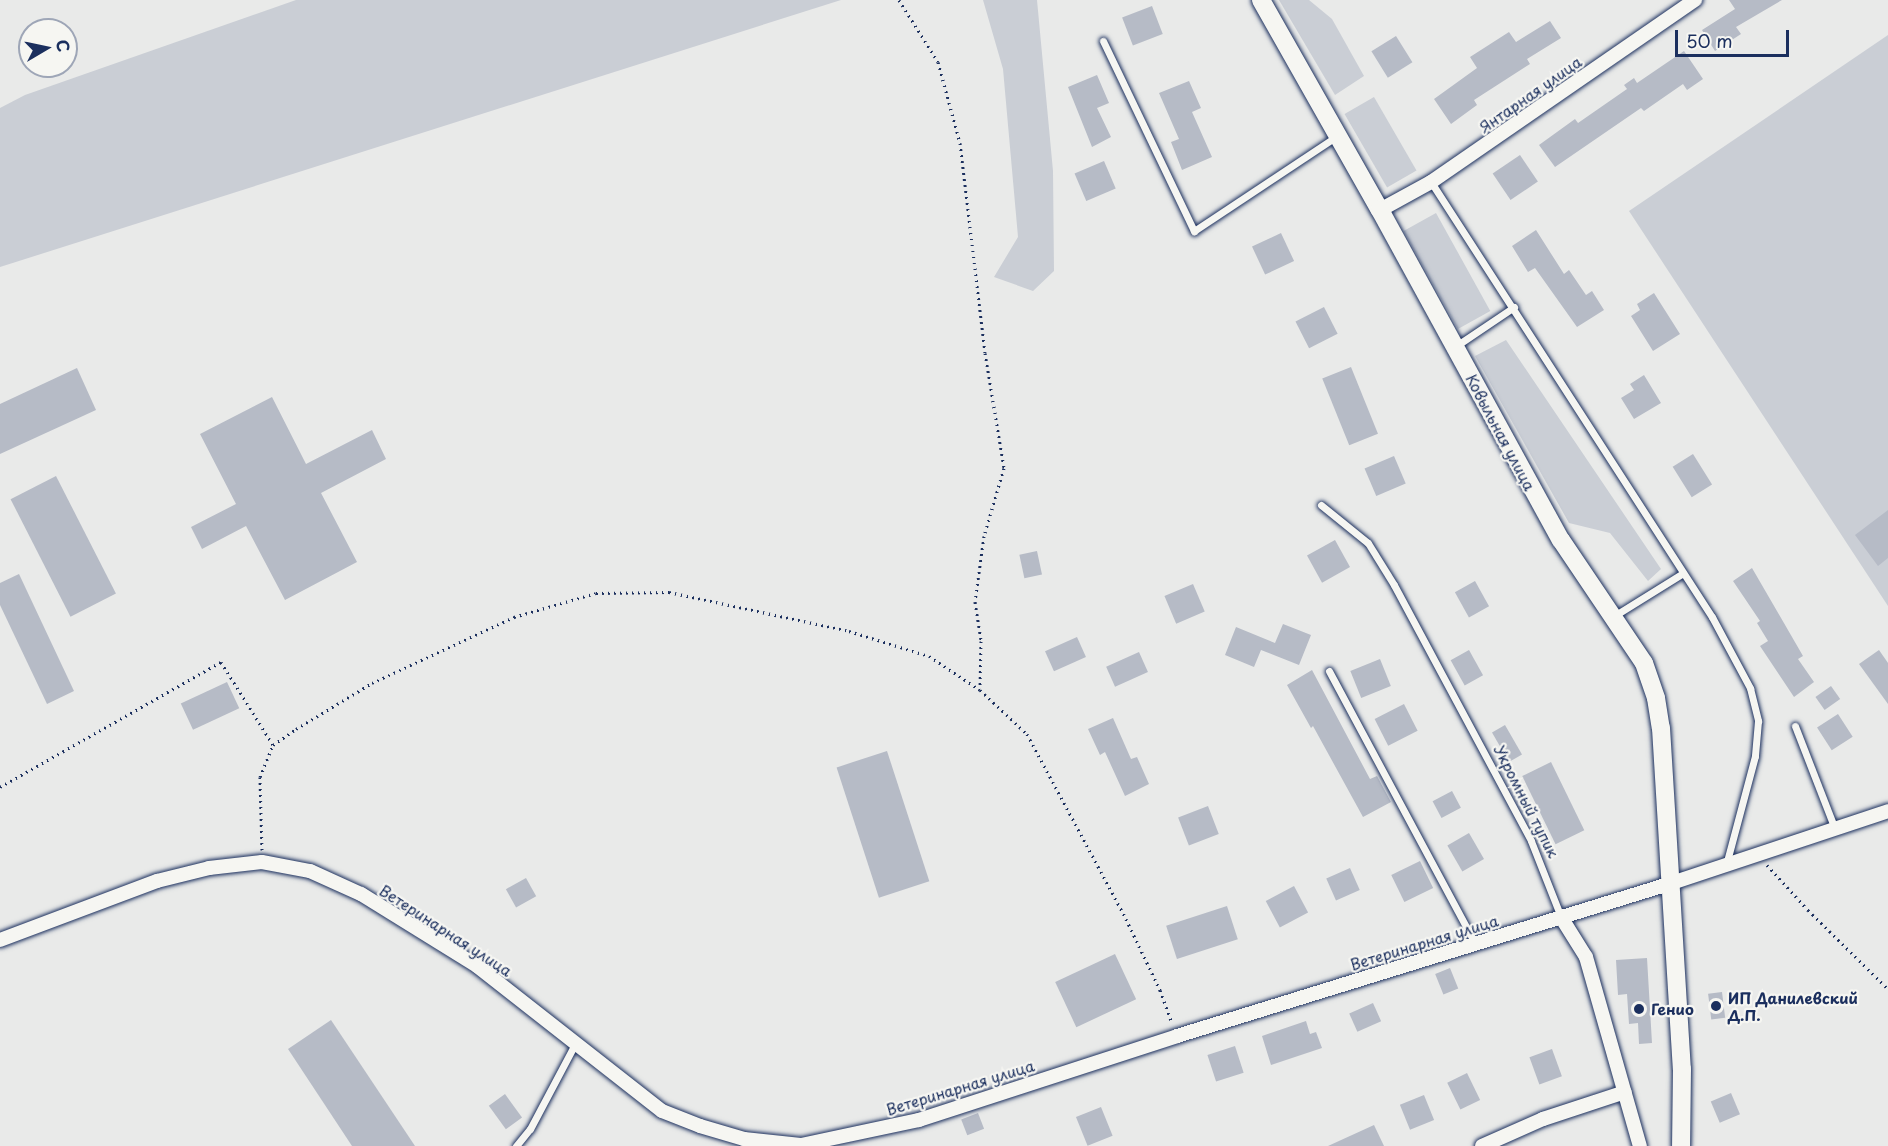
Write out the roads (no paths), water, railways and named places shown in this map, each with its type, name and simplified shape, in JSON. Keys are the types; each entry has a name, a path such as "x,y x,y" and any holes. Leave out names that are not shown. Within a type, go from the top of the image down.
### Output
{"street":[{"name":"Ковыльная улица","path":"1261,0 1380,210 1561,540 1644,663 1656,698 1661,728 1682,1069 1681,1146"},
{"name":"Янтарная улица","path":"1380,210 1431,182 1695,0"},
{"name":"Ветеринарная улица","path":"0,940 157,881 209,868 262,862 310,871 361,894 477,966 662,1111 745,1143 801,1145 919,1120 1176,1036 1672,883 1888,811"},
{"name":"Укромный тупик","path":"1561,916 1586,957 1640,1146"},
{"path":"1482,1146 1543,1119 1625,1092"}],"lane":[{"path":"1103,41 1194,231 1337,136"},
{"path":"1431,182 1514,307 1730,647 1750,688 1756,707 1758,736 1755,756 1726,865"},
{"path":"1455,346 1514,307"},
{"name":"Укромный тупик","path":"1321,505 1368,543 1394,585 1531,841 1561,916"},
{"path":"1614,617 1683,573"},
{"path":"1329,671 1475,942"},
{"path":"1796,726 1836,829"},
{"path":"516,1146 530,1129 576,1042"}],"place":[{"name":"ИП Данилевский Д.П.","path":"1716,1006"},
{"name":"Генио","path":"1639,1009"}]}
